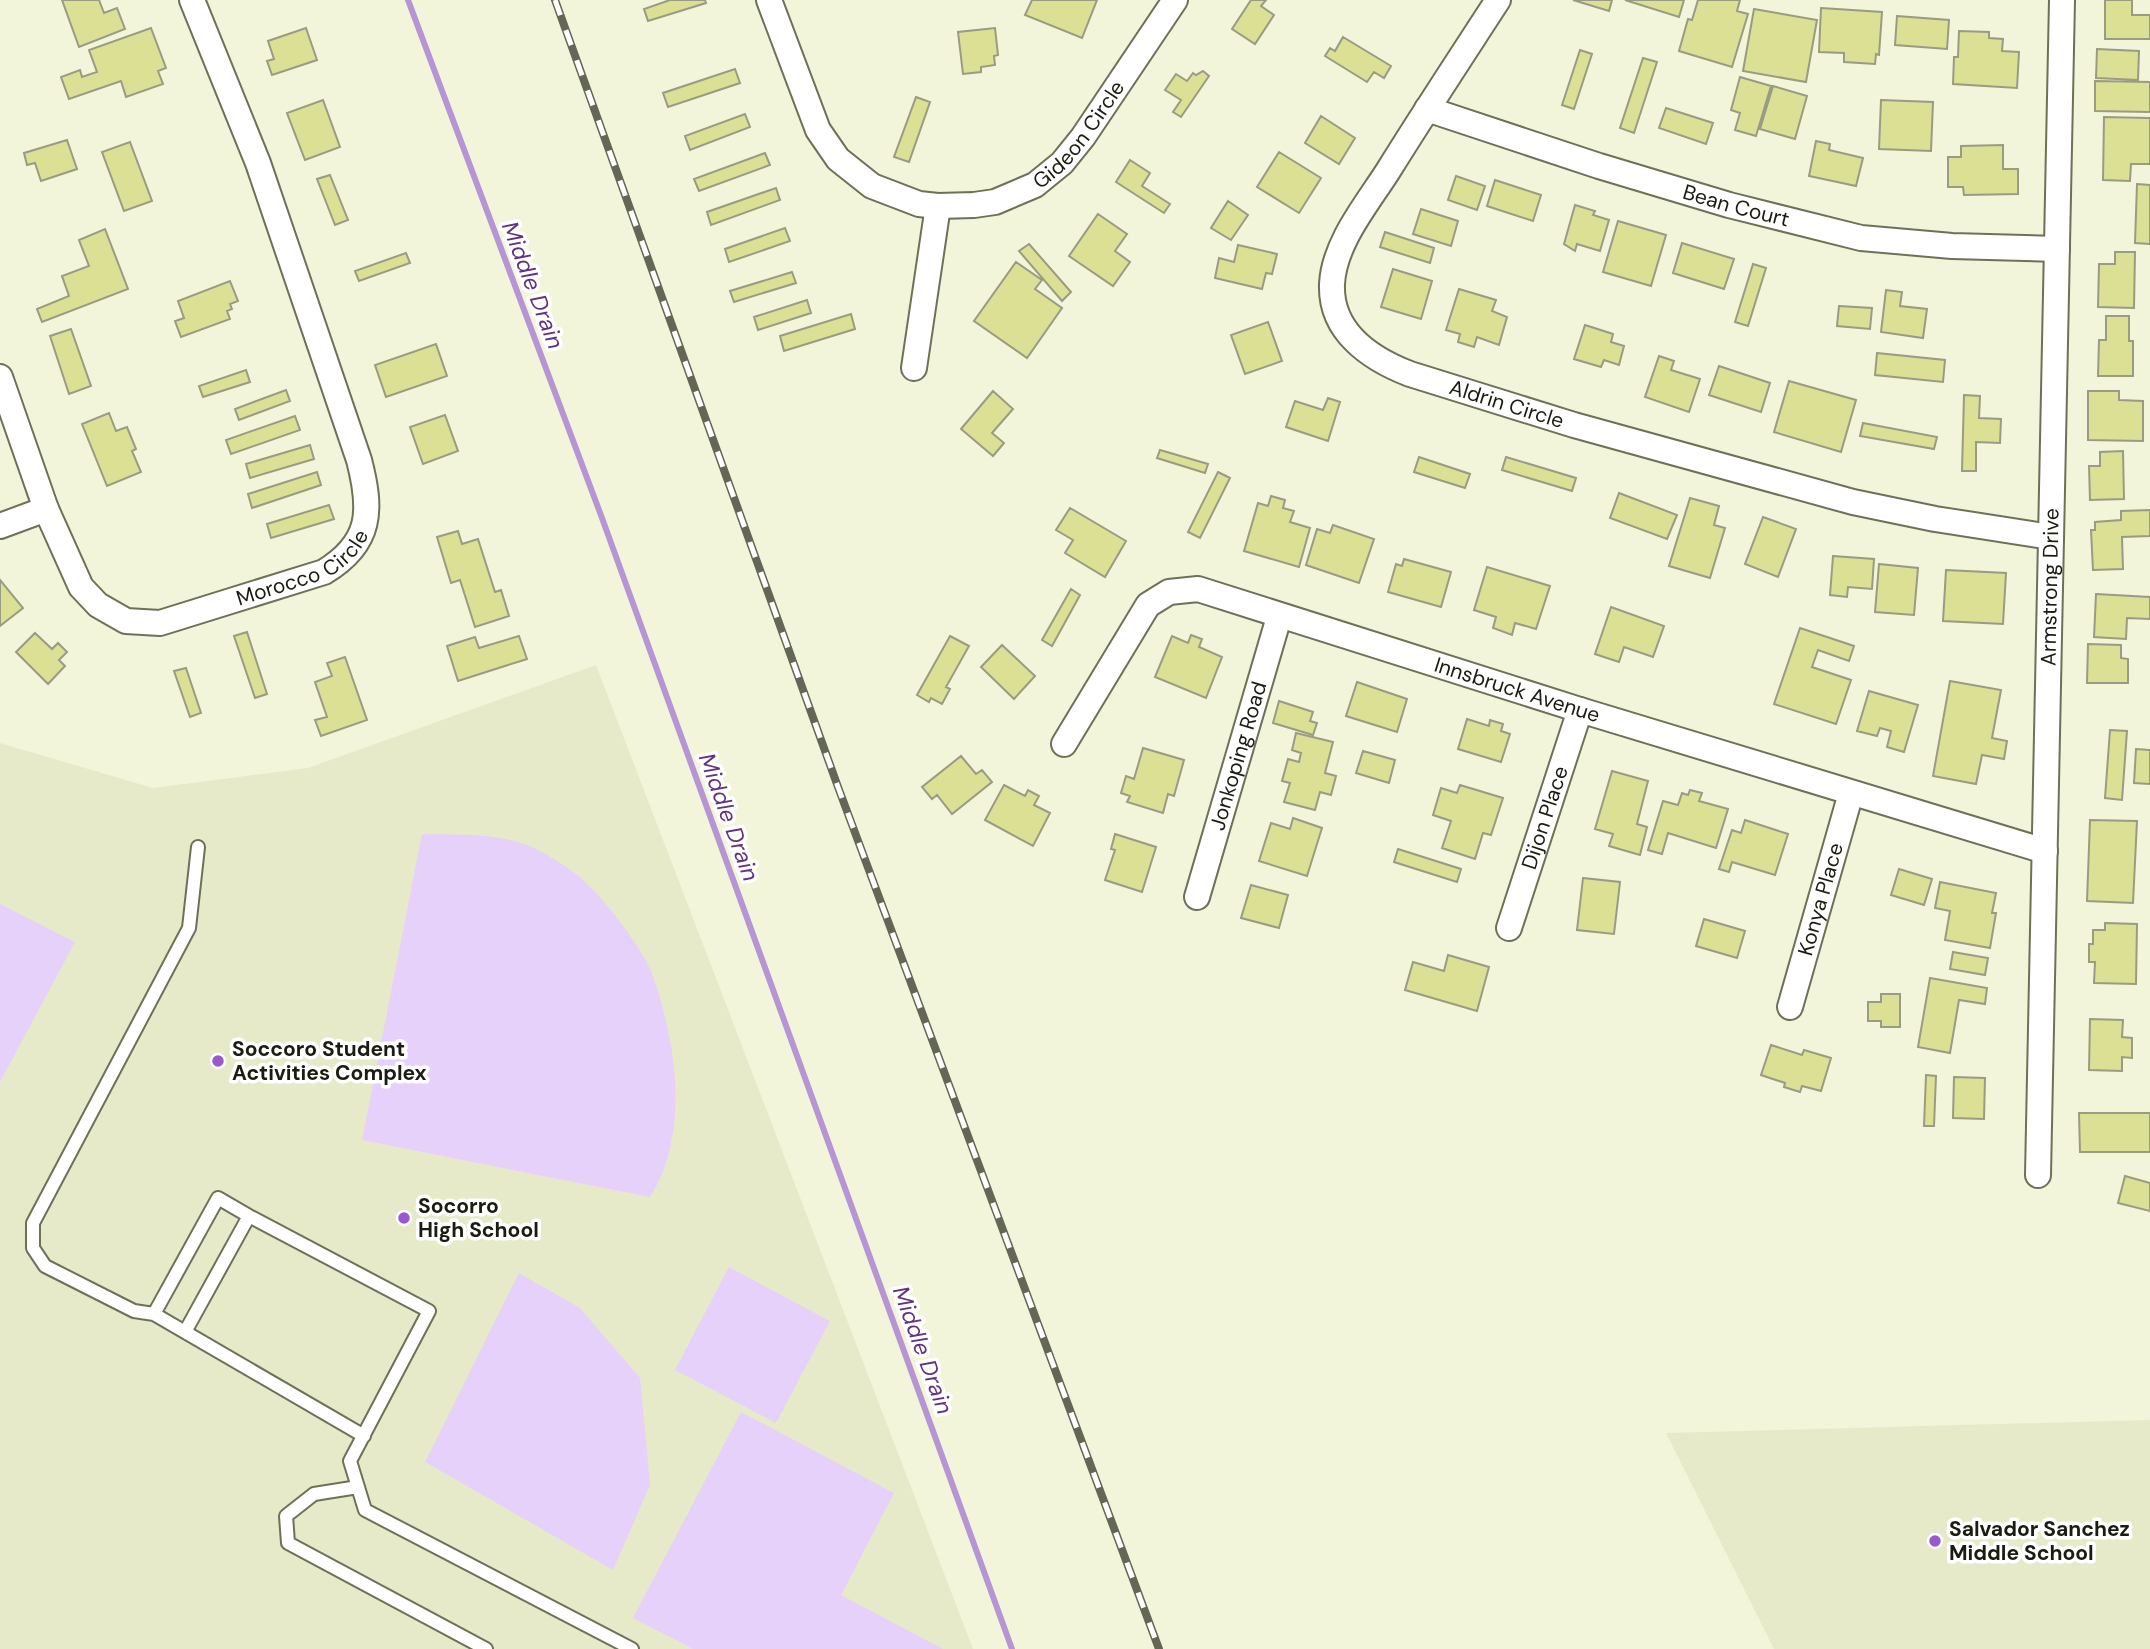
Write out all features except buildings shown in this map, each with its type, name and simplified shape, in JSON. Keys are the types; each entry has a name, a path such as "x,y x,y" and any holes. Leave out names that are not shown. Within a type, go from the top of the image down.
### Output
{"street":[{"name":"Morocco Circle","path":"0,377 46,509 81,587 98,605 126,621 160,622 324,572 340,563 363,532 368,510 359,460 258,163 192,0"},
{"name":"Gideon Circle","path":"769,0 818,130 838,159 864,180 890,195 919,204 939,206 995,202 1035,185 1062,163 1083,137 1175,0"},
{"name":"Aldrin Circle","path":"1498,0 1341,248 1332,285 1337,316 1359,346 1375,359 1410,374 1574,425 1853,502 1935,519 2051,537"},
{"name":"Armstrong Drive","path":"2038,1175 2062,0"},
{"name":"Bean Court","path":"1427,109 1690,193 1848,235 1952,246 2057,249"},
{"path":"915,368 939,206"},
{"path":"0,526 46,509"},
{"name":"Innsbruck Avenue","path":"1064,744 1148,605 1159,597 1180,590 1198,589 1279,617 1366,641 1580,710 2045,851"},
{"name":"Jonkoping Road","path":"1197,897 1279,617"},
{"name":"Dijon Place","path":"1509,928 1580,710"},
{"name":"Konya Place","path":"1790,1007 1852,793"}],"lane":[{"path":"198,847 189,928 33,1223 33,1248 45,1266 134,1311 154,1314 364,1436"},
{"path":"154,1314 218,1198 429,1311 350,1461 365,1510 632,1649"},
{"path":"185,1332 249,1216"},
{"path":"358,1488 314,1494 286,1516 288,1543 486,1649"}],"shaded area":[{"name":"Socorro High School","path":"596,665 973,1649 0,1649 0,743 153,788 308,768"},
{"path":"422,834 491,837 519,842 537,850 571,870 590,886 639,948 651,971 660,998 667,1026 675,1086 671,1144 663,1172 650,1197 362,1140"},
{"path":"0,904 75,942 0,1082"},
{"path":"729,1267 830,1321 776,1423 675,1370"},
{"path":"519,1273 580,1308 640,1378 650,1485 613,1570 425,1462"},
{"path":"741,1412 894,1493 841,1595 943,1649 693,1649 633,1618"},
{"name":"Salvador Sanchez Middle School","path":"2150,1420 2150,1649 1774,1649 1666,1433"}],"waterway":[{"name":"Middle Drain","path":"408,0 602,518 1012,1649"}],"railway":[{"path":"555,0 838,787 1159,1649"}],"place":[{"name":"Soccoro Student Activities Complex","path":"218,1061"},
{"name":"Socorro High School","path":"404,1218"},
{"name":"Salvador Sanchez Middle School","path":"1935,1541"}]}
